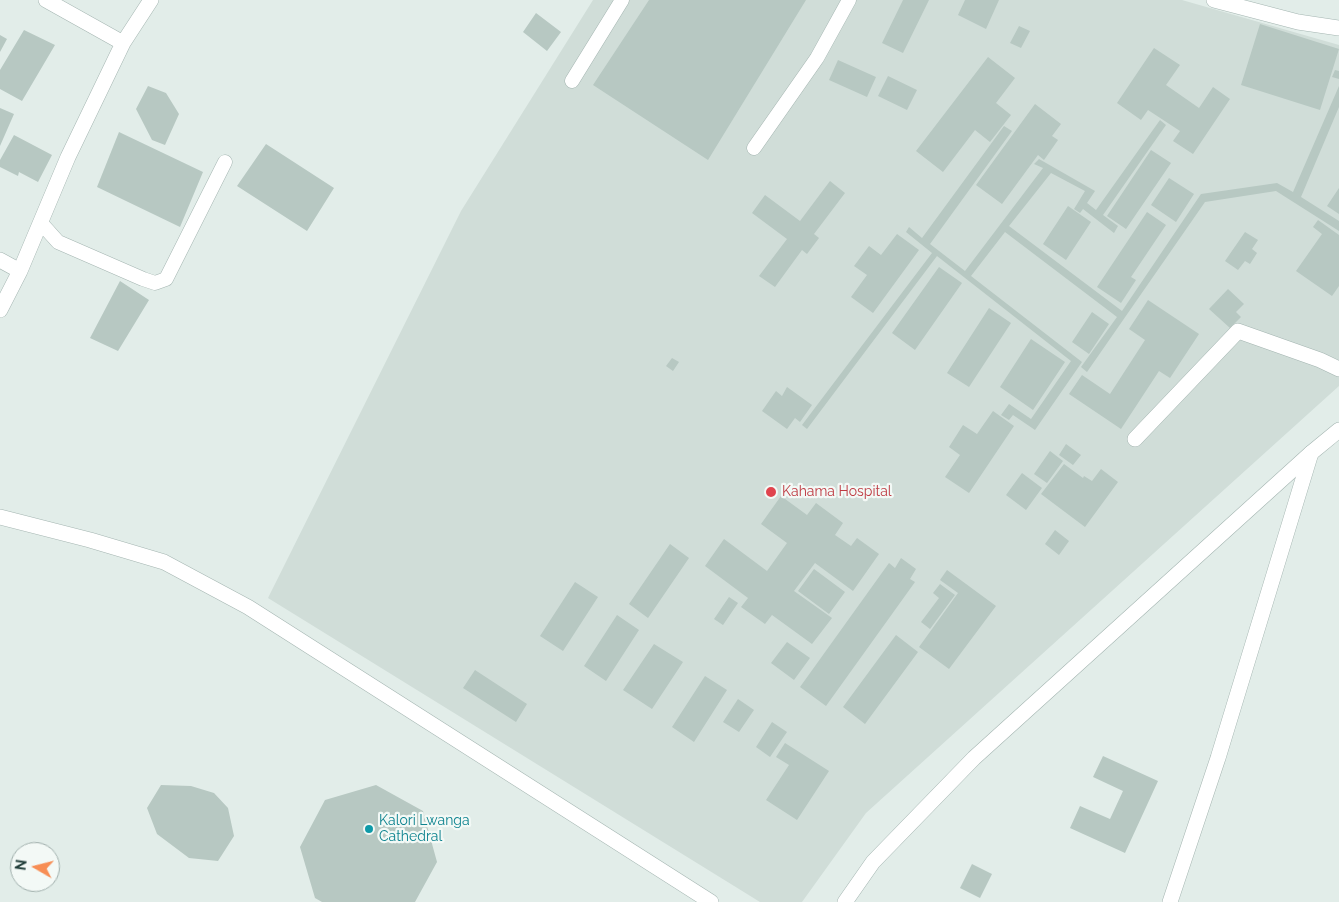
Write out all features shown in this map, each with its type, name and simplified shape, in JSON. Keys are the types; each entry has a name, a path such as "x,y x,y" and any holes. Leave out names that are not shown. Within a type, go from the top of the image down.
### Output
{"street":[{"path":"46,0 123,43"},
{"path":"0,310 20,271 68,157 123,43 151,0"},
{"path":"1214,0 1298,22 1339,28"},
{"path":"0,260 20,271"},
{"path":"1135,439 1238,331 1320,360 1339,369"},
{"path":"845,902 873,862 974,758 1311,453 1339,430"},
{"path":"1170,902 1218,758 1311,453"},
{"path":"0,517 90,540 164,562 248,607 712,902"}],"lane":[{"path":"572,82 622,0"},
{"path":"754,148 817,58 849,0"},
{"path":"41,223 58,242 143,280 154,283 166,279 224,162"}],"shaded area":[{"name":"Kahama Hospital","path":"593,0 1182,0 1339,45 1339,386 866,813 802,902 760,902 268,598 461,211"}],"building":[{"path":"649,0 806,0 708,160 593,85"},
{"path":"903,0 929,0 903,53 882,43"},
{"path":"965,0 999,0 986,29 958,15"},
{"path":"536,13 561,32 547,51 523,32"},
{"path":"1260,24 1339,49 1320,110 1241,85"},
{"path":"1019,26 1030,31 1021,48 1010,43"},
{"path":"24,30 55,45 22,101 0,89 0,70"},
{"path":"0,35 7,39 0,52"},
{"path":"1154,48 1180,65 1166,85 1199,108 1213,87 1230,99 1193,154 1173,141 1180,131 1148,110 1141,120 1117,103"},
{"path":"988,57 1015,78 996,103 1011,115 990,142 975,130 943,172 916,151"},
{"path":"838,60 876,77 867,97 829,80"},
{"path":"1335,70 1339,71 1339,79 1332,77"},
{"path":"888,76 917,90 907,110 878,96"},
{"path":"148,86 166,93 179,114 165,145 152,140 136,109"},
{"path":"1339,86 1339,107 1301,197 1339,221 1339,231 1276,191 1205,202 1087,372 1081,367 1117,317 1005,232 971,276 1082,362 1035,430 1013,415 1009,420 1001,415 1009,404 1031,419 1071,361 937,256 807,429 802,425 932,253 906,232 909,227 922,238 1004,126 1012,131 930,244 965,271 1043,168 1034,164 1039,159 1095,191 1087,203 1096,210 1160,120 1166,125 1103,215 1118,226 1114,233 1083,209 1080,213 1074,209 1085,191 1051,173 1009,226 1122,311 1201,194 1277,183 1293,192"},
{"path":"1035,104 1061,124 1052,136 1058,140 1044,160 1038,155 1002,204 976,185"},
{"path":"0,108 14,114 0,146"},
{"path":"119,132 203,172 180,227 97,187"},
{"path":"14,135 52,155 38,182 19,172 18,176 0,167 0,160"},
{"path":"266,144 334,188 307,231 237,186"},
{"path":"1151,150 1171,163 1126,229 1107,216"},
{"path":"1169,178 1194,194 1176,222 1151,205"},
{"path":"830,181 845,193 814,234 819,238 807,254 802,250 775,287 759,276 787,239 752,213 765,195 800,221"},
{"path":"1339,188 1339,214 1327,206"},
{"path":"1068,206 1091,222 1066,260 1043,244"},
{"path":"1147,212 1166,225 1131,277 1136,280 1121,303 1097,287"},
{"path":"1318,220 1339,235 1339,286 1332,296 1296,271 1322,234 1313,227"},
{"path":"1245,232 1258,240 1252,249 1257,253 1250,264 1245,261 1238,270 1225,261"},
{"path":"897,234 919,250 873,313 851,297 867,275 854,266 869,246 881,255"},
{"path":"939,267 962,283 915,350 892,333"},
{"path":"120,281 149,300 118,351 90,338"},
{"path":"1228,289 1244,304 1236,312 1241,317 1230,328 1209,309"},
{"path":"1148,300 1199,334 1170,378 1159,371 1121,429 1069,394 1082,375 1110,394 1145,340 1129,329"},
{"path":"989,308 1011,323 969,387 947,373"},
{"path":"1092,312 1109,324 1089,354 1072,342"},
{"path":"1031,339 1065,362 1033,410 1000,387"},
{"path":"672,358 679,362 673,371 666,366"},
{"path":"787,387 812,405 800,422 795,418 787,429 762,411 776,391 782,396"},
{"path":"993,411 1014,426 969,493 945,477 960,455 949,447 963,425 977,434"},
{"path":"1066,444 1081,455 1073,465 1059,455"},
{"path":"1050,451 1063,461 1047,483 1034,474"},
{"path":"1064,464 1083,478 1084,476 1092,481 1101,469 1118,482 1085,527 1041,494"},
{"path":"1022,473 1042,488 1026,510 1006,495"},
{"path":"781,496 807,515 816,503 843,523 835,535 851,546 857,538 879,554 853,591 815,563 794,591 832,618 812,644 772,615 765,624 741,607 748,598 705,566 724,539 767,571 787,543 761,524"},
{"path":"1055,530 1069,541 1059,555 1045,544"},
{"path":"670,544 689,558 648,618 629,604"},
{"path":"901,558 916,569 910,579 915,582 826,706 800,687 889,563 895,568"},
{"path":"814,569 845,592 829,614 798,591"},
{"path":"947,570 996,606 949,669 919,647 958,593 940,580"},
{"path":"575,582 598,597 563,651 540,636"},
{"path":"940,584 955,595 930,629 921,622 939,598 933,593"},
{"path":"729,597 738,603 723,625 714,619"},
{"path":"617,615 639,630 606,681 584,666"},
{"path":"896,635 918,652 865,724 843,707"},
{"path":"787,642 810,658 794,680 771,663"},
{"path":"654,644 683,662 652,709 623,690"},
{"path":"475,670 527,704 516,722 463,688"},
{"path":"705,676 727,690 694,742 672,727"},
{"path":"738,699 754,710 739,732 723,722"},
{"path":"772,722 787,732 770,757 756,747"},
{"path":"785,743 829,771 797,820 766,800 789,765 776,757"},
{"path":"1103,756 1158,781 1125,853 1070,828 1080,806 1110,819 1123,791 1093,777"},
{"path":"161,785 191,786 214,793 228,808 234,836 218,861 189,858 157,834 147,808"},
{"name":"Kalori Lwanga Cathedral","path":"376,785 423,811 437,862 415,902 322,902 315,898 300,847 325,800"},
{"path":"972,864 992,874 980,898 960,888"}],"place":[{"name":"Kahama Hospital","path":"771,492"},
{"name":"Kalori Lwanga Cathedral","path":"369,829"}]}
